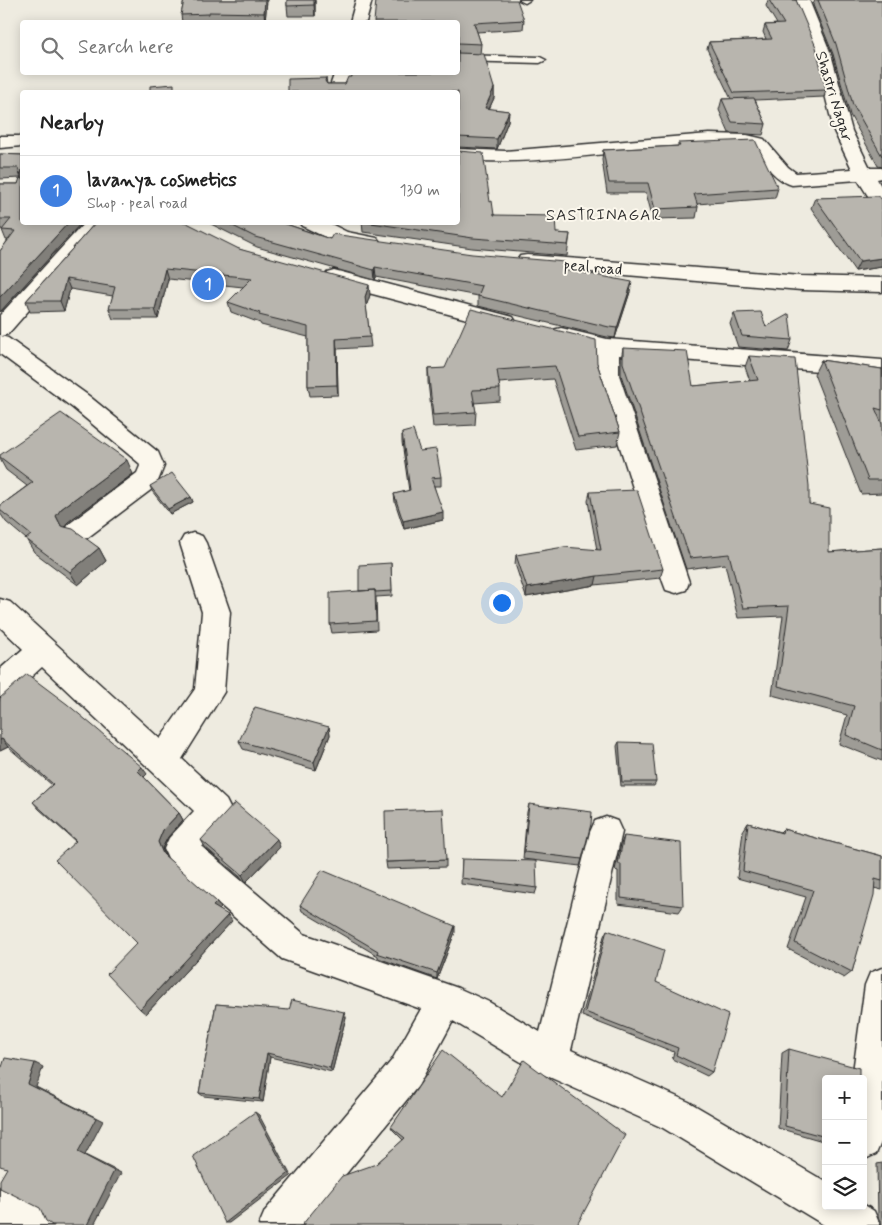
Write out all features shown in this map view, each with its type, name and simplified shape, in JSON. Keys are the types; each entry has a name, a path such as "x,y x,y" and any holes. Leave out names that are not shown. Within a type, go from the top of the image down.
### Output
{"street":[{"path":"359,20 364,0"},
{"name":"Shastri Nagar","path":"802,0 824,54 843,131 873,173 882,203"},
{"path":"338,90 343,75"},
{"path":"460,155 505,157 709,139 747,140 758,143 781,171 792,179 873,173"},
{"path":"0,142 20,141"},
{"path":"0,329 93,225"},
{"path":"311,225 329,251"},
{"path":"329,251 388,245"},
{"path":"329,251 315,272 606,347 882,368"},
{"name":"peal road","path":"510,260 801,283 882,285"},
{"path":"0,343 73,407 149,458 152,466 147,479 78,531"},
{"path":"606,347 608,375 676,582"},
{"path":"163,761 208,692 216,612 193,543"},
{"path":"0,610 215,810 180,850 294,947 446,1000 476,1014 551,1059 676,1115 846,1215"},
{"path":"0,687 43,649"},
{"path":"551,1059 606,832"},
{"path":"866,1120 882,985"},
{"path":"279,1225 405,1072 446,1000"},
{"path":"0,1207 33,1225"}],"lane":[{"path":"460,58 540,60"}],"building":[{"path":"184,0 265,0 264,13 209,12 209,14 181,15"},
{"path":"287,0 314,0 314,5 287,6"},
{"path":"376,0 517,0 524,20 474,23 481,44 460,43 460,20 374,20"},
{"path":"769,0 796,0 816,47 826,90 734,93 709,42 772,39 765,25 784,24"},
{"path":"818,0 882,0 882,156 853,105 836,44"},
{"path":"460,53 484,54 494,88 485,108 509,111 497,139 460,137 460,90 288,90 288,79 326,78 327,84 345,84 348,77 351,77 351,75 460,75"},
{"path":"174,84 174,90 150,90 150,86"},
{"path":"754,98 766,124 732,122 722,99"},
{"path":"755,140 778,188 694,194 698,207 655,209 648,183 609,183 603,150 680,146 678,143"},
{"path":"460,151 483,153 490,202 492,201 494,215 555,216 556,233 570,234 568,245 473,238 384,225 460,225"},
{"path":"0,154 20,155 20,175 18,168 0,168"},
{"path":"20,178 20,225 66,225 0,297 0,251 15,231 2,230 11,219 0,219 0,184 18,184"},
{"path":"877,196 882,199 882,258 860,261 815,198"},
{"path":"93,225 191,225 239,249 369,285 365,297 370,337 336,339 337,385 308,386 308,327 259,315 260,313 228,302 252,278 165,269 155,309 109,309 115,287 66,279 60,301 26,301"},
{"path":"231,225 289,225 330,239 333,234 472,254 565,262 564,269 632,282 617,328 478,296 482,286 375,267 374,270 255,237"},
{"path":"471,309 596,340 597,363 620,432 578,437 555,366 497,370 500,389 472,390 476,412 433,415 428,369 445,368"},
{"path":"761,312 766,327 789,314 792,340 742,336 734,313"},
{"path":"623,348 687,351 693,386 758,380 749,356 795,359 809,486 809,504 829,508 829,552 882,548 882,750 846,735 854,706 778,686 789,606 743,608 729,554 690,558 623,363"},
{"path":"821,360 882,369 882,410 875,408 882,424 882,480 868,480"},
{"path":"61,413 127,460 61,509 56,516 61,526 73,529 99,548 70,572 26,539 31,535 0,510 0,506 33,482 0,457 0,455"},
{"path":"413,430 420,451 436,449 441,477 431,478 443,512 403,521 394,494 410,490 402,433"},
{"path":"172,473 191,497 168,509 150,486"},
{"path":"637,490 663,569 597,576 527,588 516,555 564,547 601,550 590,492"},
{"path":"391,563 392,591 359,591 359,565"},
{"path":"375,590 376,621 330,624 330,593"},
{"path":"27,674 67,704 142,767 138,771 179,813 163,830 158,842 163,854 217,902 213,906 228,915 140,1009 107,974 137,943 55,860 76,841 33,802 53,784 2,739 0,740 0,698"},
{"path":"255,707 329,727 314,762 239,741"},
{"path":"619,742 652,743 656,782 622,782"},
{"path":"235,803 277,839 242,875 201,840"},
{"path":"529,804 592,812 591,824 582,859 524,852"},
{"path":"443,809 446,860 386,862 385,811"},
{"path":"748,823 782,833 783,829 882,856 882,881 875,879 874,895 852,972 795,943 813,890 743,871"},
{"path":"624,836 681,843 683,906 621,898 621,864 618,864"},
{"path":"462,859 536,861 537,888 461,878"},
{"path":"322,870 455,926 437,973 377,953 378,951 300,905"},
{"path":"607,930 664,950 656,982 728,1015 712,1072 676,1055 678,1048 585,1012"},
{"path":"292,1000 344,1012 330,1068 267,1053 259,1099 199,1093 216,1004 289,1010"},
{"path":"789,1049 859,1068 859,1075 822,1075 822,1136 785,1126"},
{"path":"443,1050 502,1097 524,1060 625,1135 577,1225 302,1225 342,1176 376,1164 405,1138 391,1127"},
{"path":"5,1058 35,1063 28,1084 96,1118 78,1152 114,1171 87,1225 52,1225 46,1221 40,1208 0,1188 0,1180 7,1168 0,1166 0,1067 2,1067"},
{"path":"255,1112 288,1174 225,1223 193,1156"}],"place":[{"name":"lavanya cosmetics","path":"208,284"}],"district":[{"name":"SASTRINAGAR","path":"604,214"}]}
